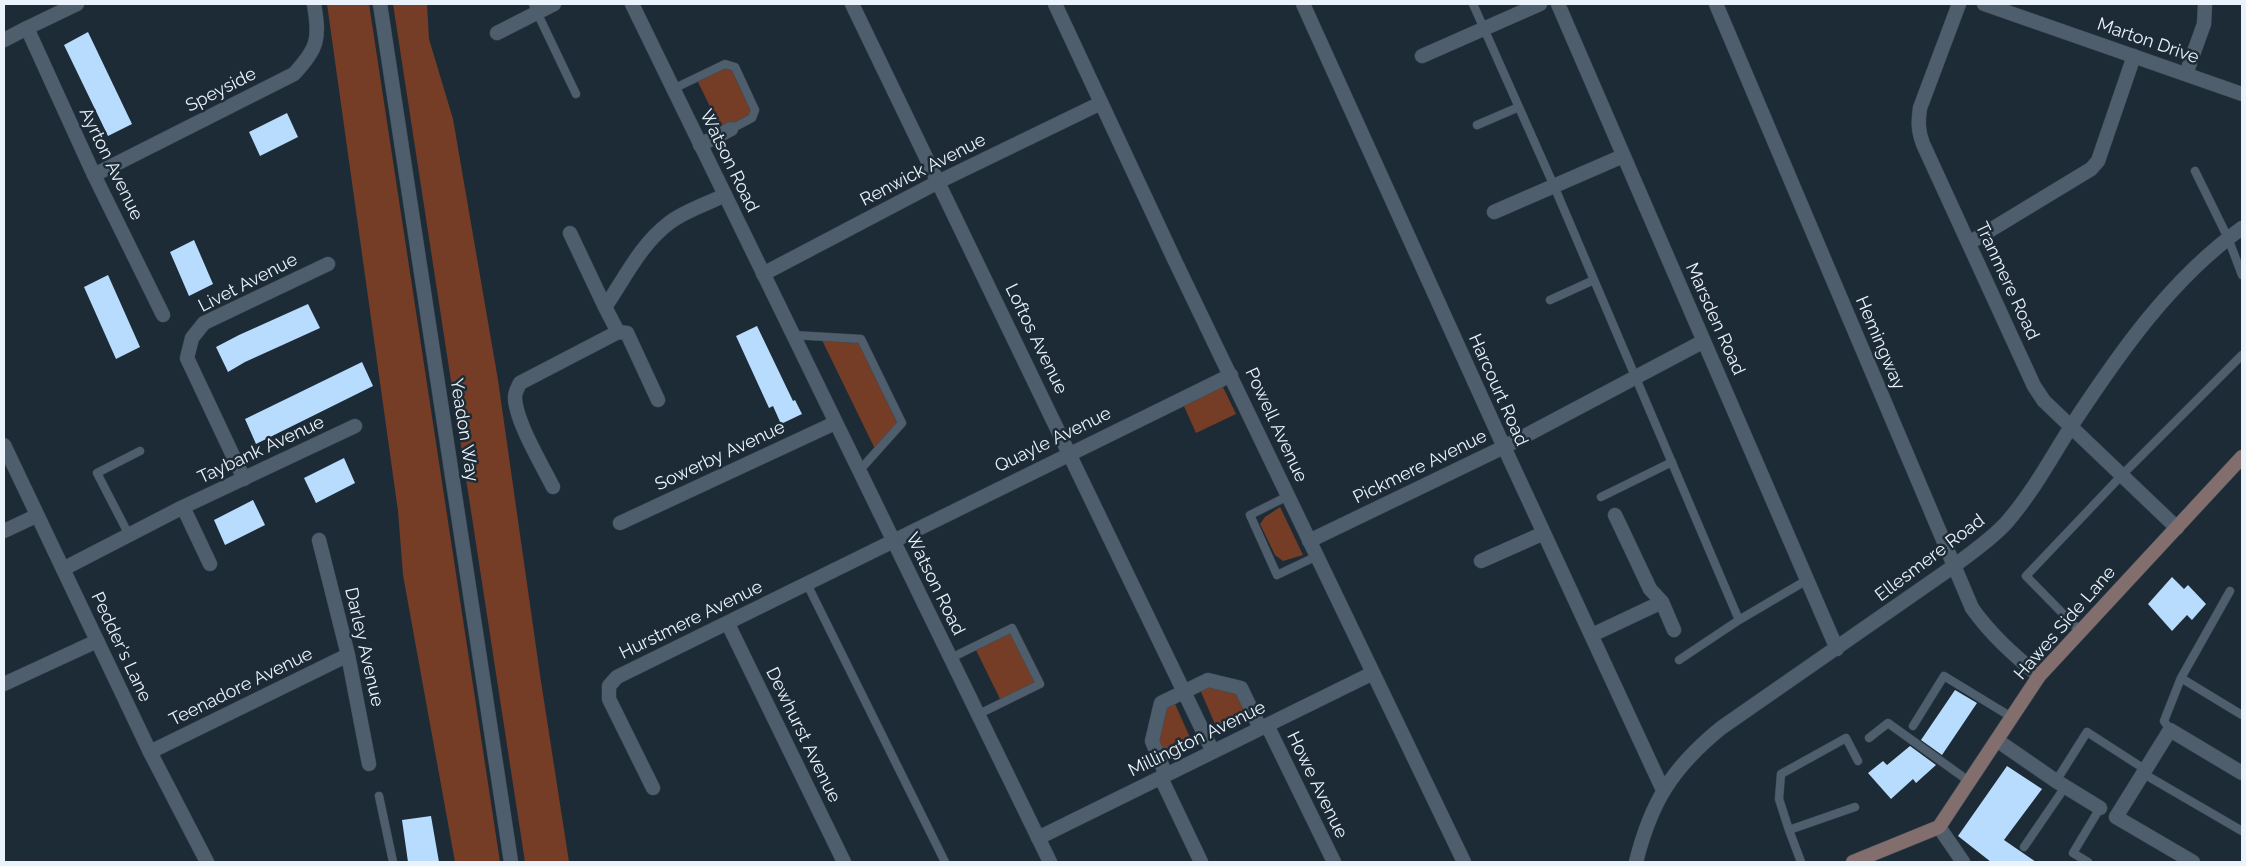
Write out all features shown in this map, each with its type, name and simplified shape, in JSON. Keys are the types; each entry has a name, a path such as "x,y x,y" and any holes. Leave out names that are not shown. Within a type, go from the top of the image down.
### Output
{"main road":[{"name":"Hawes Side Lane","path":"1939,827 1998,741 2039,676 2242,457"},
{"path":"1853,862 1939,827"}],"street":[{"path":"4,40 77,4"},
{"name":"Speyside","path":"94,175 294,74 312,55 318,28 314,4"},
{"name":"Yeadon Way","path":"380,4 511,862"},
{"path":"497,33 535,8 554,4"},
{"name":"Watson Road","path":"632,4 1050,862"},
{"name":"Loftos Avenue","path":"852,4 1070,452 1213,752"},
{"name":"Powell Avenue","path":"1055,4 1309,541 1464,862"},
{"name":"Harcourt Road","path":"1303,4 1504,447 1663,790"},
{"path":"1422,56 1540,4"},
{"name":"Marsden Road","path":"1558,4 1837,649"},
{"name":"Hemingway","path":"1716,4 1972,608 2001,644 2039,676"},
{"name":"Tranmere Road","path":"1959,4 1920,108 1918,134 2034,386 2044,401 2177,528"},
{"name":"Marton Drive","path":"1984,4 2007,7 2134,56 2242,94"},
{"path":"2186,74 2204,24 2205,4"},
{"name":"Ayrton Avenue","path":"27,28 94,175 163,314"},
{"path":"1969,243 2081,175 2094,165 2104,149 2134,56"},
{"name":"Renwick Avenue","path":"763,274 938,182 1101,103"},
{"path":"700,145 731,129"},
{"path":"1494,212 1623,156"},
{"path":"606,307 645,246 660,231 670,222 725,195"},
{"name":"Ellesmere Road","path":"1636,862 1649,819 1663,790 1678,768 1713,734 1954,566 2006,524 2030,494 2071,427 2115,362 2157,307 2219,244 2242,228"},
{"path":"570,234 618,332"},
{"name":"Livet Avenue","path":"244,479 187,358 192,338 204,323 328,264"},
{"path":"553,487 516,407 514,394 520,383 618,332 626,333 658,400"},
{"name":"Pickmere Avenue","path":"1309,541 1504,447 1704,341"},
{"name":"Quayle Avenue","path":"893,541 1070,452 1231,375"},
{"name":"Sowerby Avenue","path":"620,524 835,423"},
{"name":"Taybank Avenue","path":"63,569 183,507 355,426"},
{"name":"Pedder's Lane","path":"4,445 36,516 150,752 207,862"},
{"path":"183,507 210,564"},
{"path":"1616,515 1650,589 1662,602 1674,630"},
{"path":"4,531 36,516"},
{"path":"1481,561 1544,533"},
{"name":"Darley Avenue","path":"319,540 348,655 369,764"},
{"name":"Hurstmere Avenue","path":"653,788 609,699 609,686 617,677 728,624 893,541"},
{"path":"1592,635 1662,602"},
{"name":"Dewhurst Avenue","path":"728,624 844,862"},
{"path":"4,684 97,641"},
{"name":"Teenadore Avenue","path":"150,752 348,655"},
{"name":"Millington Avenue","path":"1038,838 1373,672"},
{"path":"1201,862 1163,776 1152,741 1161,703 1208,680 1241,688 1263,727"},
{"name":"Howe Avenue","path":"1263,727 1334,862"},
{"path":"2192,862 2116,817 2170,730 2242,773"},
{"path":"1998,741 2060,784 2100,808"},
{"path":"1939,827 1963,862"}],"lane":[{"path":"1473,4 1554,186 1739,620 1742,618"},
{"path":"535,8 576,94"},
{"name":"Watson Road","path":"673,89 725,64 735,68 756,110 752,118 731,129"},
{"path":"1477,125 1519,107"},
{"path":"2195,171 2228,238 2242,275"},
{"path":"1550,300 1594,280"},
{"path":"792,335 861,339 902,423 859,471"},
{"path":"2080,631 2026,576 2122,475 2242,354"},
{"path":"129,535 97,473 140,451"},
{"path":"1601,496 1672,462"},
{"path":"1288,496 1250,515 1277,575 1317,556"},
{"path":"1679,660 1742,618 1807,580"},
{"path":"807,584 944,862"},
{"path":"2170,730 2164,721 2181,678 2230,591"},
{"name":"Watson Road","path":"951,658 1012,628 1040,684 979,714"},
{"path":"1913,726 1944,676 2013,718"},
{"path":"2181,678 2242,715"},
{"path":"1869,738 1888,723 1970,782"},
{"path":"2024,847 2087,732 2145,772 2242,831"},
{"path":"1801,862 1779,799 1781,774 1846,738 1858,761"},
{"path":"379,796 392,862"},
{"path":"1789,830 1855,807"},
{"path":"2088,862 2072,853 2100,808"}],"shaded area":[{"path":"327,4 369,4 500,862 455,862 403,575 398,511"},
{"path":"393,4 427,4 429,39 453,119 498,380 569,862 525,862"},
{"path":"725,64 735,67 755,110 752,118 723,133 696,78"},
{"path":"820,336 861,339 902,423 876,451"},
{"path":"1222,385 1236,414 1196,433 1183,404"},
{"path":"1280,507 1303,555 1283,561 1275,555 1260,524 1265,517"},
{"path":"1012,628 1040,684 1002,703 974,646"},
{"path":"1198,685 1241,688 1254,715 1218,731"},
{"path":"1172,697 1192,742 1159,759 1152,741 1161,703"}],"building":[{"path":"88,32 132,124 108,136 64,45"},
{"path":"287,113 298,137 260,156 249,132"},
{"path":"194,240 213,284 189,296 170,252"},
{"path":"108,275 140,347 116,359 84,287"},
{"path":"308,304 320,328 245,362 228,372 216,347"},
{"path":"757,326 793,401 795,400 802,414 781,424 773,406 769,408 736,336"},
{"path":"362,362 373,386 256,444 245,419"},
{"path":"344,458 355,483 316,503 304,478"},
{"path":"253,500 265,525 225,545 214,520"},
{"path":"2172,577 2184,589 2188,585 2206,604 2192,620 2187,615 2172,631 2148,604"},
{"path":"1955,690 1977,703 1942,755 1921,740"},
{"path":"1910,746 1936,765 1916,783 1913,779 1891,799 1868,773 1883,761 1887,765"},
{"path":"2007,766 2042,789 2004,840 2036,862 1991,862 1958,836"},
{"path":"431,816 439,862 408,862 402,820"}]}
